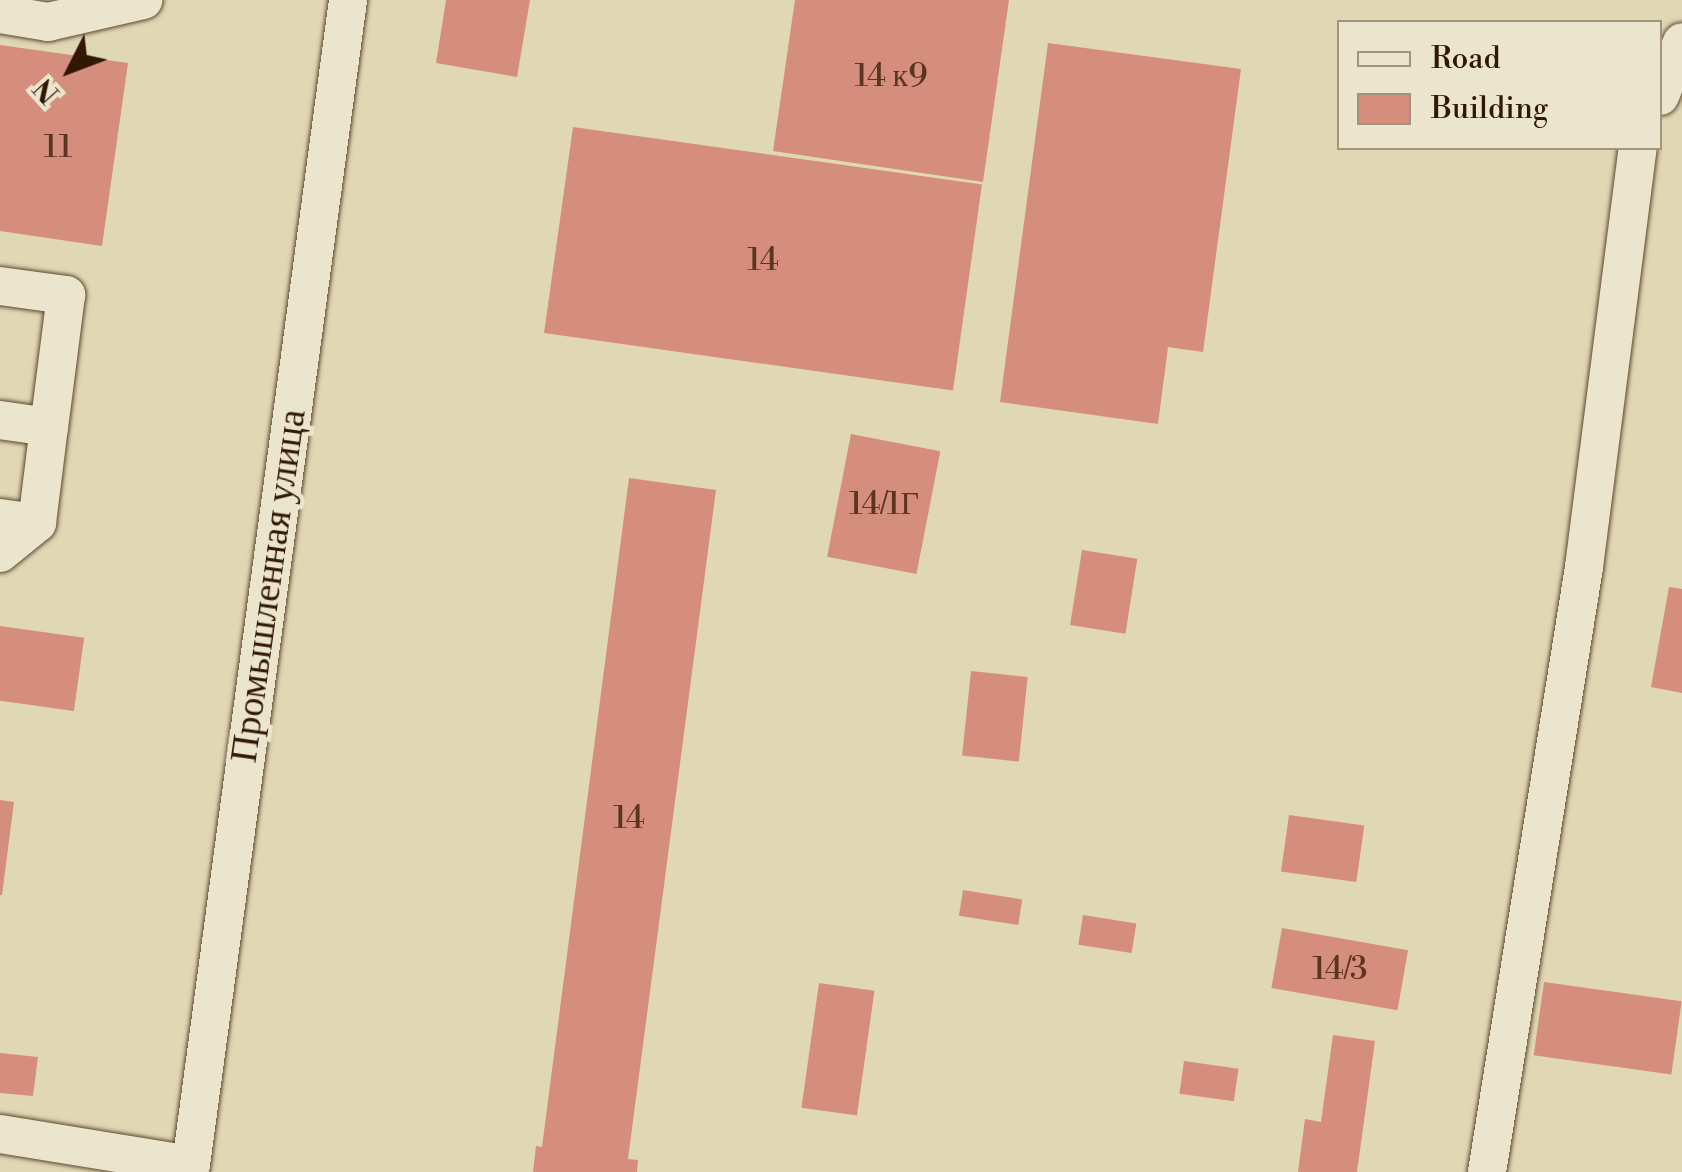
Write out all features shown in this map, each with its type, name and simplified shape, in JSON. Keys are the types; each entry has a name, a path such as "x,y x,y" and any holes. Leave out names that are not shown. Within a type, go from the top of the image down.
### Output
{"street":[{"path":"0,14 48,22 143,0"},
{"name":"Промышленная улица","path":"190,1168 348,0"},
{"path":"1662,91 1682,42"},
{"path":"1487,1172 1584,567 1638,150"},
{"path":"0,286 66,295 37,523 0,553"},
{"path":"0,420 49,427"},
{"path":"0,518 37,523"},
{"path":"0,1134 190,1168"}],"building":[{"path":"446,0 530,0 517,77 436,63"},
{"path":"795,0 1009,0 983,182 773,151"},
{"path":"1048,43 1241,69 1203,352 1168,347 1158,424 1000,402"},
{"path":"0,45 128,63 102,246 0,231"},
{"path":"573,127 982,184 953,390 544,333"},
{"path":"851,434 940,451 916,574 827,557"},
{"path":"629,478 716,490 628,1159 638,1160 637,1172 533,1172 536,1146 542,1147"},
{"path":"1082,550 1137,559 1125,634 1070,625"},
{"path":"1669,587 1682,589 1682,693 1651,687"},
{"path":"0,626 84,638 74,711 0,701"},
{"path":"971,671 1028,677 1019,761 962,756"},
{"path":"0,800 14,802 2,895 0,895"},
{"path":"1289,815 1364,826 1356,882 1281,871"},
{"path":"963,890 1022,899 1018,925 959,916"},
{"path":"1083,915 1136,923 1132,953 1078,945"},
{"path":"1282,928 1408,950 1397,1010 1271,988"},
{"path":"1544,982 1682,1001 1671,1075 1534,1055"},
{"path":"819,983 874,991 857,1116 801,1108"},
{"path":"1333,1035 1375,1041 1357,1172 1298,1172 1305,1119 1321,1122"},
{"path":"0,1053 38,1057 33,1096 0,1093"},
{"path":"1184,1061 1238,1069 1234,1101 1179,1094"}]}
